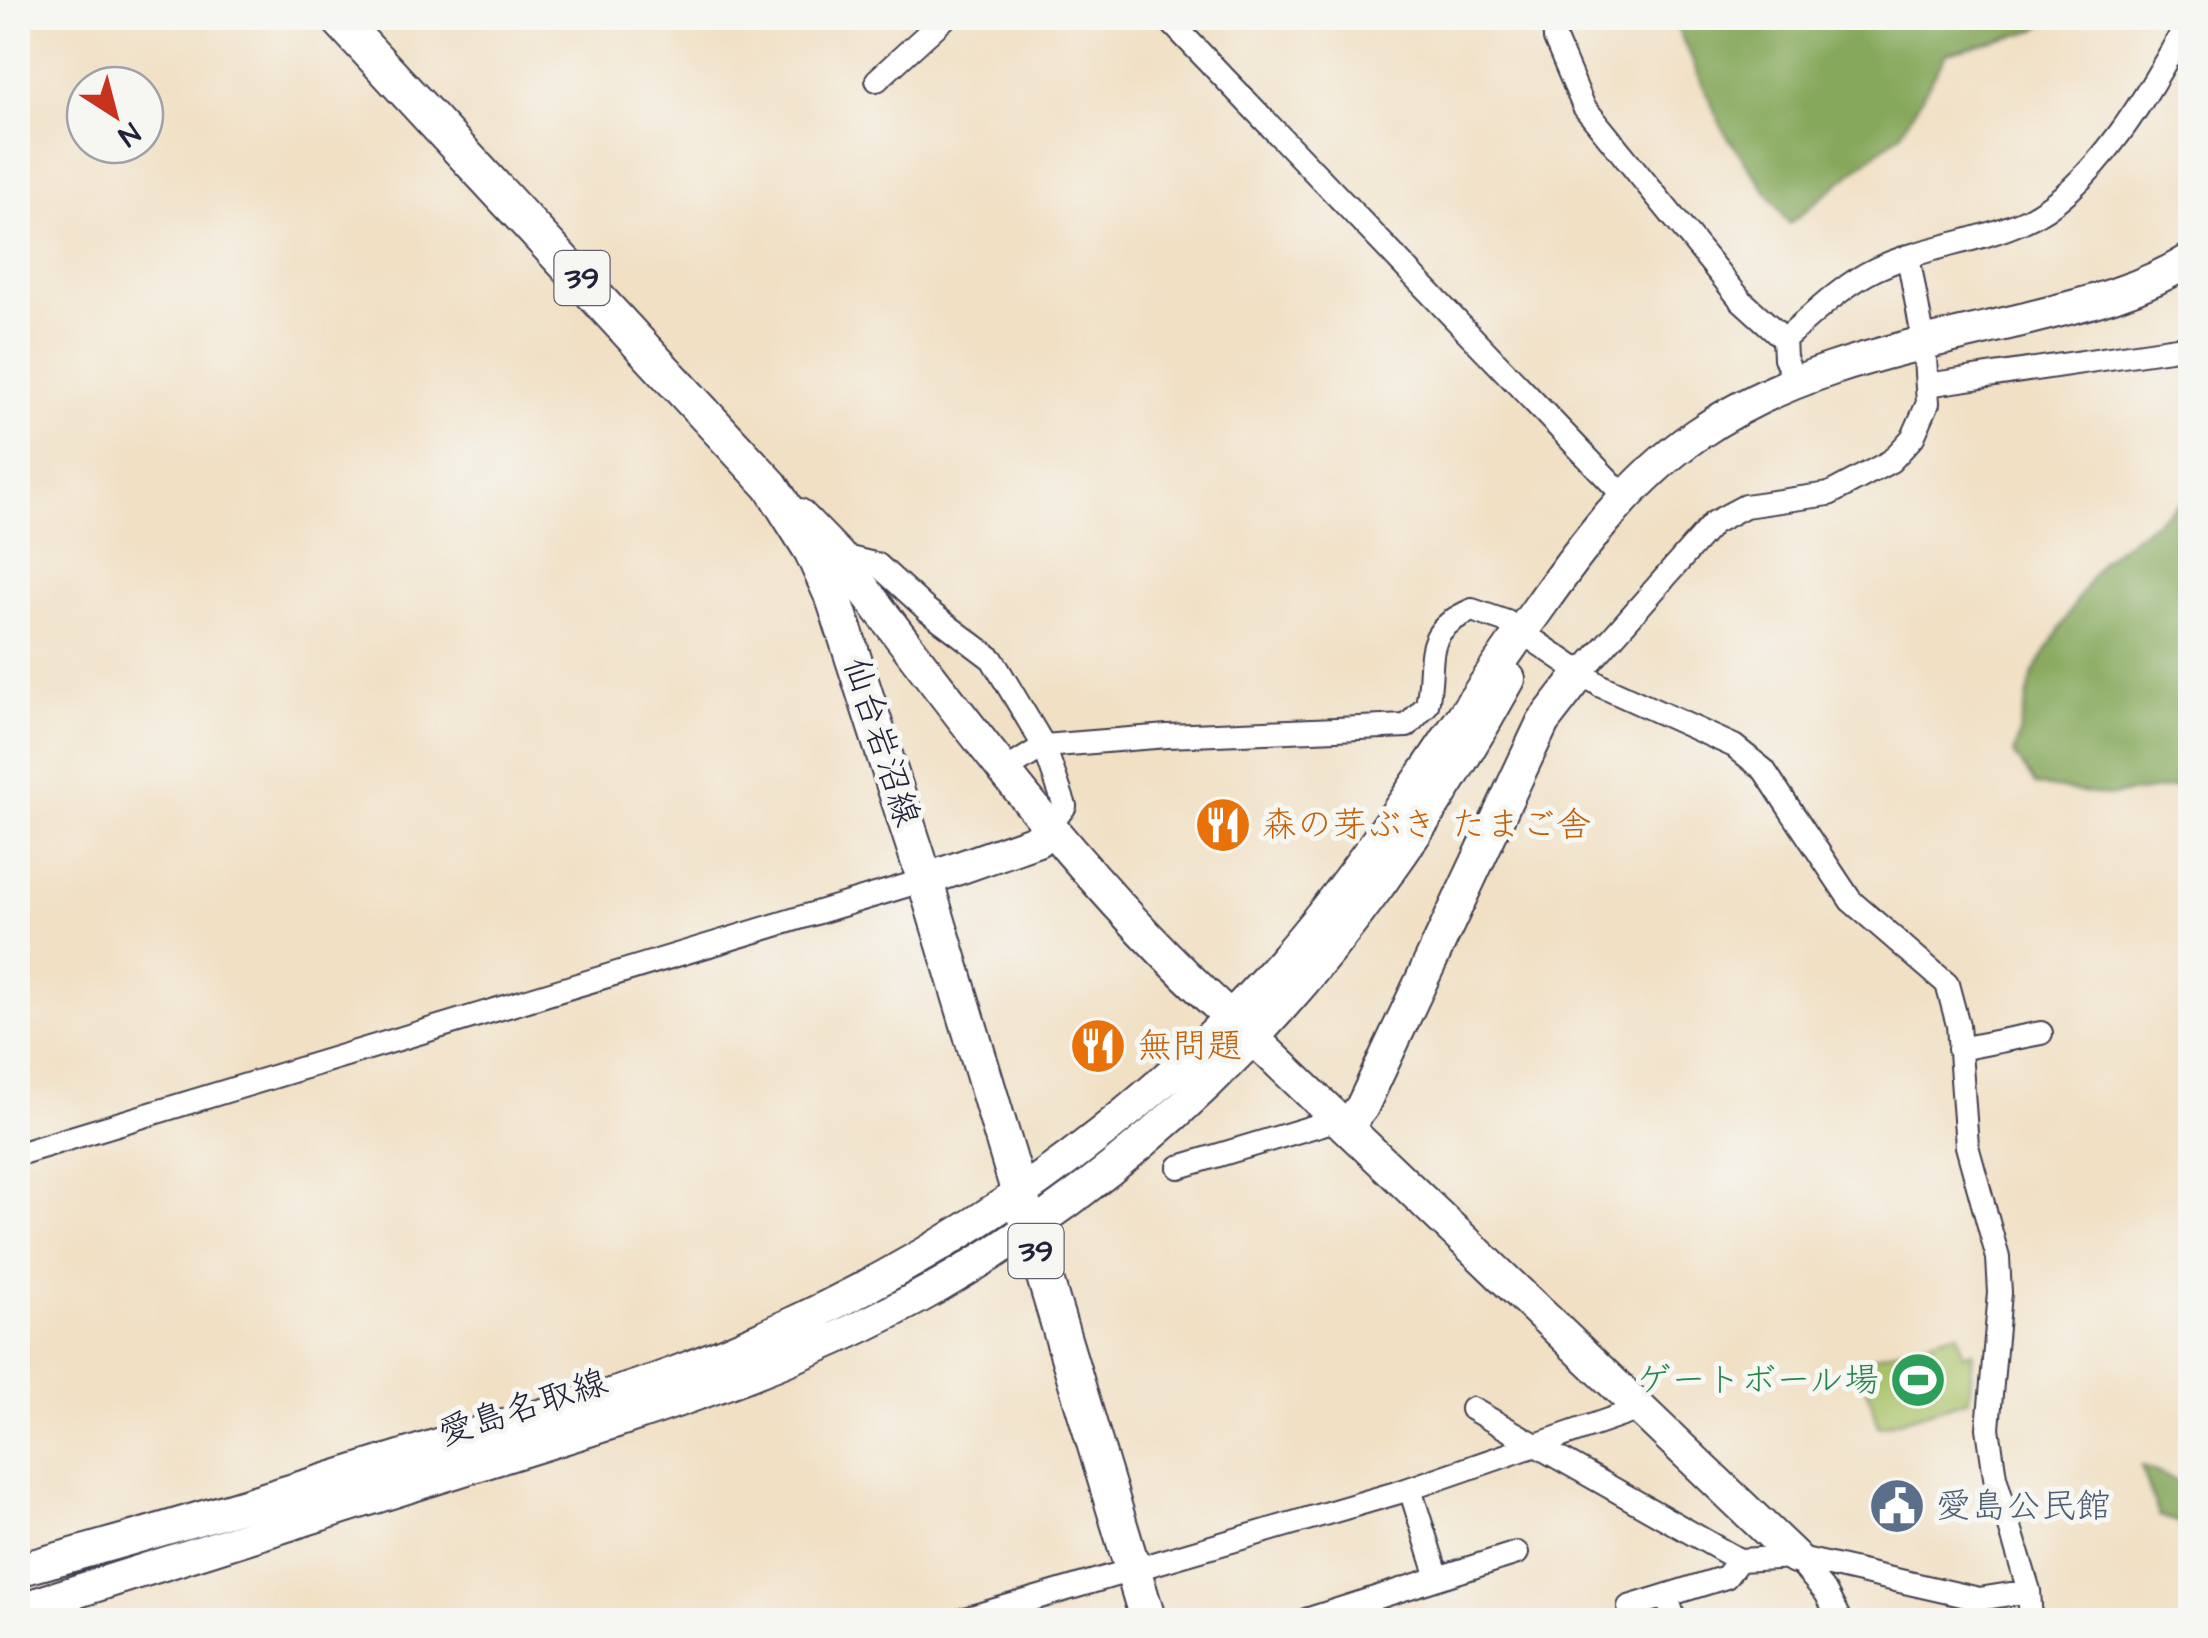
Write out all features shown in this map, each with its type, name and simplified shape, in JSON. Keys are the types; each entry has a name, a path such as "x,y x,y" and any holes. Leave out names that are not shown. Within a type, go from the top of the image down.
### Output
{"main road":[{"name":"仙台岩沼線","path":"338,18 771,486 825,553 835,602 925,880 1148,1620"}],"street":[{"path":"877,80 946,18"},
{"path":"1167,18 1624,496"},
{"path":"1554,18 1555,39 1584,107 1741,300 1784,338 1785,358 1794,380"},
{"path":"1784,338 1873,270 2021,223 2050,205 2087,174 2140,100 2190,18"},
{"path":"1179,1167 1342,1123 1362,1108 1543,722 1581,674 1713,522 1745,506 1828,494 1891,461 1914,437 1928,403 1928,385 1908,256"},
{"path":"1242,1028 1343,938 1422,830 1511,676 1521,631 1624,496 1698,433 1794,380 2127,292 2190,260"},
{"path":"1928,385 2118,360 2190,346"},
{"path":"18,1154 925,880 1038,840 1066,806 1044,746 992,659 927,610 878,565 825,553"},
{"path":"825,553 1049,828 1145,934 1636,1410 1795,1557 1826,1593 1840,1620"},
{"path":"1003,772 1044,746 1168,736 1406,726 1428,706 1430,650 1453,618 1472,610 1492,614 1521,631 1581,674 1734,746 1764,770 1851,900 1948,984 1959,1050 1967,1146 1998,1258 2000,1294 1987,1420 1996,1477 2029,1591 2031,1620"},
{"name":"愛島名取線","path":"18,1570 183,1525 674,1373 787,1325 917,1258 1019,1194 1242,1028"},
{"name":"愛島名取線","path":"18,1610 614,1422 862,1327 962,1273 1030,1229 1152,1134 1242,1028"},
{"path":"1959,1050 2041,1033"},
{"path":"1472,1409 1739,1560 1795,1557 1979,1599 2029,1591"},
{"path":"961,1620 1410,1489 1636,1410"},
{"path":"1410,1489 1438,1578"},
{"path":"1306,1620 1517,1553"},
{"path":"1630,1606 1726,1577 1739,1560"},
{"path":"1666,1595 1674,1620"}],"green space":[{"path":"1673,18 2051,18 2036,30 1947,53 1901,133 1789,224 1723,130"},
{"path":"2190,496 2190,785 2107,796 2036,785 2014,754 2033,673 2101,561"},
{"name":"ゲートボール場","path":"1958,1332 1963,1354 1973,1351 1969,1399 1879,1427 1859,1361"},
{"path":"2141,1466 2190,1486 2190,1526 2159,1516"}],"place":[{"name":"森の芽ぶき たまご舎","path":"1223,825"},
{"name":"無問題","path":"1098,1046"},
{"name":"ゲートボール場","path":"1918,1380"},
{"name":"愛島公民館","path":"1897,1506"}]}
